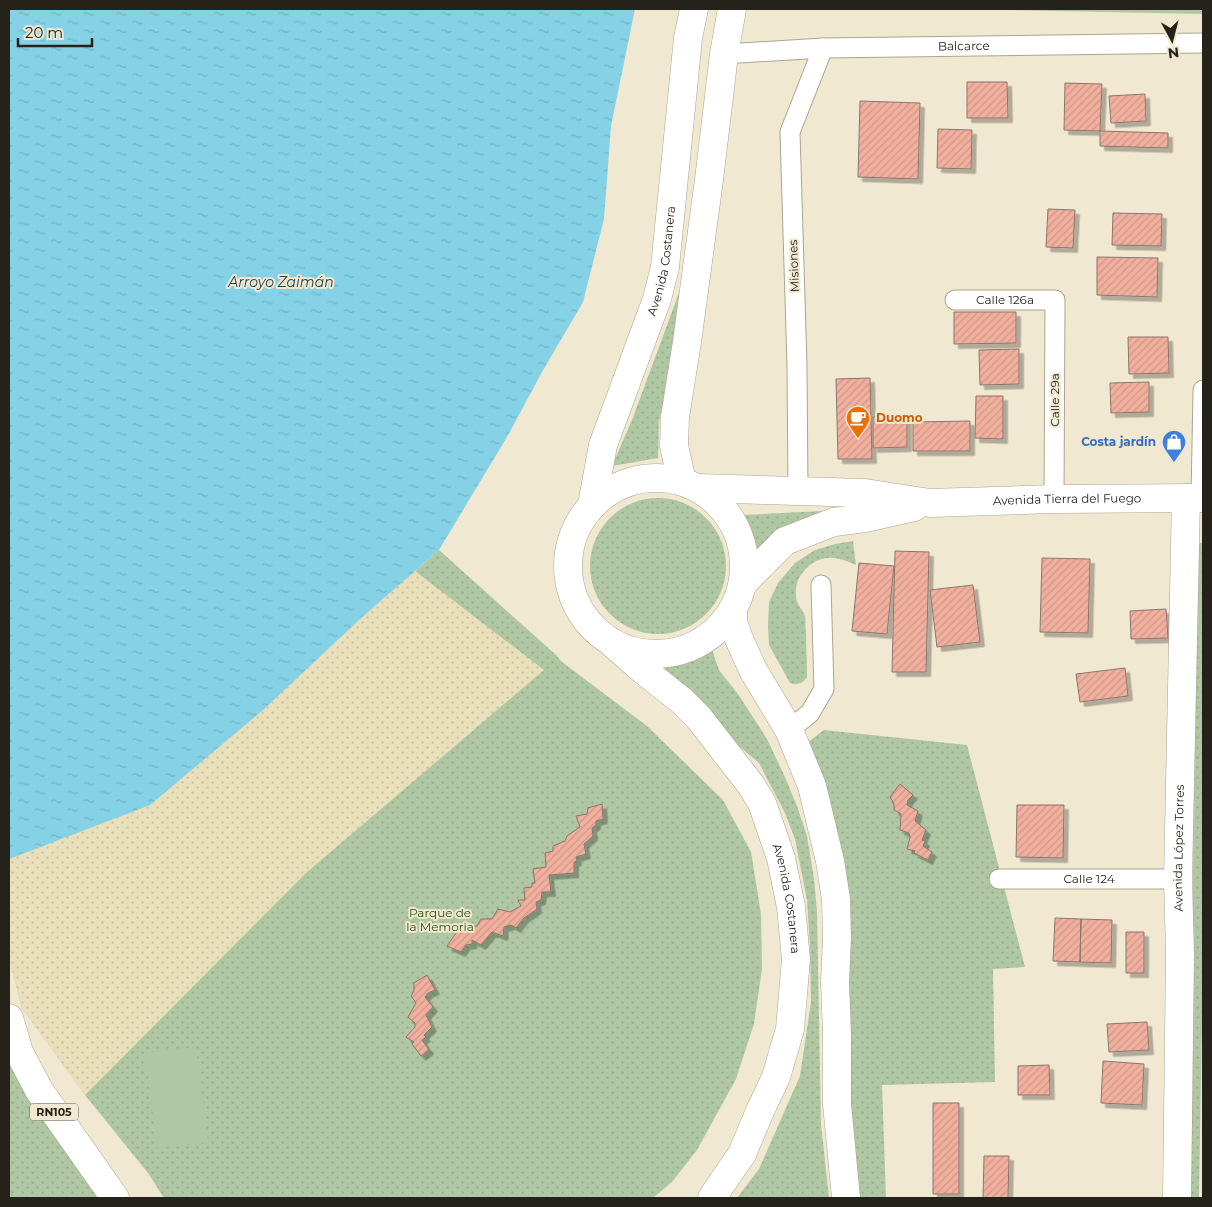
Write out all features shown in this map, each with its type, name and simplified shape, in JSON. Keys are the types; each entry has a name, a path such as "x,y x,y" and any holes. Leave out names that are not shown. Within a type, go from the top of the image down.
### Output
{"main road":[{"name":"Avenida Costanera","path":"592,505 603,445 657,299 665,267 688,38 694,9"},
{"path":"690,484 674,446 675,417 710,180 724,54 732,9"},
{"path":"645,478 663,478 690,484 721,505 736,528 744,555 743,583 733,609 716,631 693,646 666,653 639,652 612,643 592,626 581,612 576,604 568,579 569,552 577,527 592,505 616,487 645,478"},
{"name":"Avenida Tierra del Fuego","path":"690,484 865,493 930,503 1054,499 1197,498"},
{"name":"Avenida López Torres","path":"1177,1198 1180,964 1178,879 1197,498"},
{"name":"Avenida Tierra del Fuego","path":"743,583 785,541 834,522 865,518 930,503"},
{"path":"733,609 733,622 738,639 753,670 789,730 812,786 830,861 836,899 837,1104 846,1198"},
{"name":"Avenida Costanera","path":"612,643 699,718 751,785 762,803 781,858 791,908 796,959 790,1029 776,1077 742,1154 712,1198"},
{"name":"RN105","path":"9,1018 19,1052 38,1090 115,1198"}],"street":[{"name":"Balcarce","path":"724,54 823,48 1203,43"},
{"name":"Misiones","path":"798,491 797,366 790,132 823,48"},
{"name":"Calle 126a","path":"955,300 1055,300"},
{"name":"Calle 29a","path":"1054,499 1055,300"},
{"path":"1197,498 1203,390"},
{"path":"789,730 810,713 824,689 820,585"},
{"name":"Calle 124","path":"999,879 1178,879"}],"green space":[{"path":"949,9 1203,9 1203,14"},
{"path":"683,282 671,369 659,421 658,458 612,466 632,420"},
{"path":"658,498 684,503 696,509 706,518 715,528 721,540 726,566 721,592 715,604 706,614 696,623 684,629 658,634 632,629 620,623 610,614 601,604 595,592 590,566 595,540 601,528 610,518 620,509 632,503"},
{"path":"822,511 758,549 743,515"},
{"path":"853,541 856,565 835,558 822,559 810,565 799,579 796,588 796,598 805,618 807,677 800,683 790,683 769,645 769,602 778,583 795,563 815,550"},
{"path":"1203,542 1203,956 1199,1198 1185,1198 1193,921 1194,546"},
{"name":"Parque de la Memoria","path":"439,550 562,662 647,726 723,800 751,852 761,914 762,969 754,1024 736,1079 697,1150 672,1182 653,1198 164,1198 148,1173 85,1095 22,1008 9,958 9,859 150,805"},
{"path":"704,645 711,647 719,670 738,694 767,739 797,806 807,836 817,911 821,1124 829,1198 737,1198 759,1169 800,1076 811,1002 810,947 807,900 795,839 785,813 759,763 733,741 663,670 665,666"},
{"path":"824,730 967,745 1025,967 993,969 995,1082 882,1085 886,1198 857,1198 807,743"},
{"path":"196,1047 208,1142 157,1148 145,1053"},
{"path":"9,1048 51,1123 98,1198 9,1198"}],"sand":[{"path":"415,571 544,670 306,873 85,1095 22,1008 9,958 9,859 150,805"}],"water":[{"name":"Arroyo Zaimán","path":"9,9 635,9 611,126 604,219 583,302 507,437 439,550 360,619 263,710 150,805 9,859"}],"building":[{"path":"967,82 1007,82 1008,118 967,118"},
{"path":"1065,83 1102,84 1100,131 1064,130"},
{"path":"1145,94 1146,121 1111,123 1109,96"},
{"path":"860,101 920,103 918,179 858,177"},
{"path":"938,129 972,130 971,169 937,168"},
{"path":"1100,131 1168,133 1168,148 1100,146"},
{"path":"1048,209 1075,210 1073,248 1046,247"},
{"path":"1113,213 1162,214 1161,246 1112,245"},
{"path":"1097,257 1158,258 1157,297 1097,295"},
{"path":"954,312 1016,312 1016,343 954,344"},
{"path":"1128,337 1168,337 1169,373 1129,374"},
{"path":"1019,349 1019,384 980,385 979,350"},
{"path":"870,378 872,459 838,459 836,379"},
{"path":"1149,382 1149,412 1111,413 1110,383"},
{"path":"976,396 1003,396 1003,439 975,438"},
{"path":"907,416 907,447 873,448 873,417"},
{"path":"970,421 970,451 913,451 913,422"},
{"path":"895,551 929,552 926,672 892,672"},
{"path":"1042,558 1090,559 1088,633 1040,632"},
{"path":"859,563 894,566 887,634 852,631"},
{"path":"973,585 980,642 937,647 930,590"},
{"path":"1166,609 1168,638 1131,639 1130,611"},
{"path":"1125,668 1128,696 1080,702 1076,674"},
{"path":"900,784 913,795 908,800 907,805 918,811 915,821 926,830 922,840 925,841 923,846 932,852 928,860 914,853 915,851 907,849 909,833 900,830 901,814 894,810 894,804 890,797"},
{"path":"602,804 603,819 596,821 596,825 592,828 593,836 584,844 586,854 576,857 574,873 549,875 551,892 542,892 541,900 536,902 537,909 524,918 516,928 511,925 504,927 503,936 492,932 481,945 472,940 472,944 466,945 461,952 447,946 461,926 468,930 469,927 477,926 481,919 492,919 498,909 510,912 521,906 518,900 525,900 524,888 532,887 532,883 535,883 533,869 546,867 545,853 553,851 553,846 565,841 567,836 580,827 576,816 587,814 588,808"},
{"path":"1017,805 1064,805 1063,858 1016,857"},
{"path":"1055,918 1081,919 1080,962 1053,961"},
{"path":"1081,919 1112,920 1111,963 1080,962"},
{"path":"1126,932 1144,932 1144,973 1126,973"},
{"path":"427,975 435,990 428,993 425,997 433,1007 426,1015 432,1027 422,1040 429,1050 421,1056 412,1044 414,1042 406,1037 415,1027 415,1023 408,1017 416,1003 411,996 414,991 414,983"},
{"path":"1147,1022 1149,1050 1109,1052 1107,1024"},
{"path":"1103,1061 1144,1064 1142,1105 1101,1103"},
{"path":"1049,1065 1050,1095 1018,1095 1018,1066"},
{"path":"933,1103 959,1103 959,1194 933,1194"},
{"path":"984,1156 1009,1156 1008,1198 983,1198"}],"place":[{"name":"Duomo","path":"858,439"},
{"name":"Costa jardín","path":"1174,463"}]}
